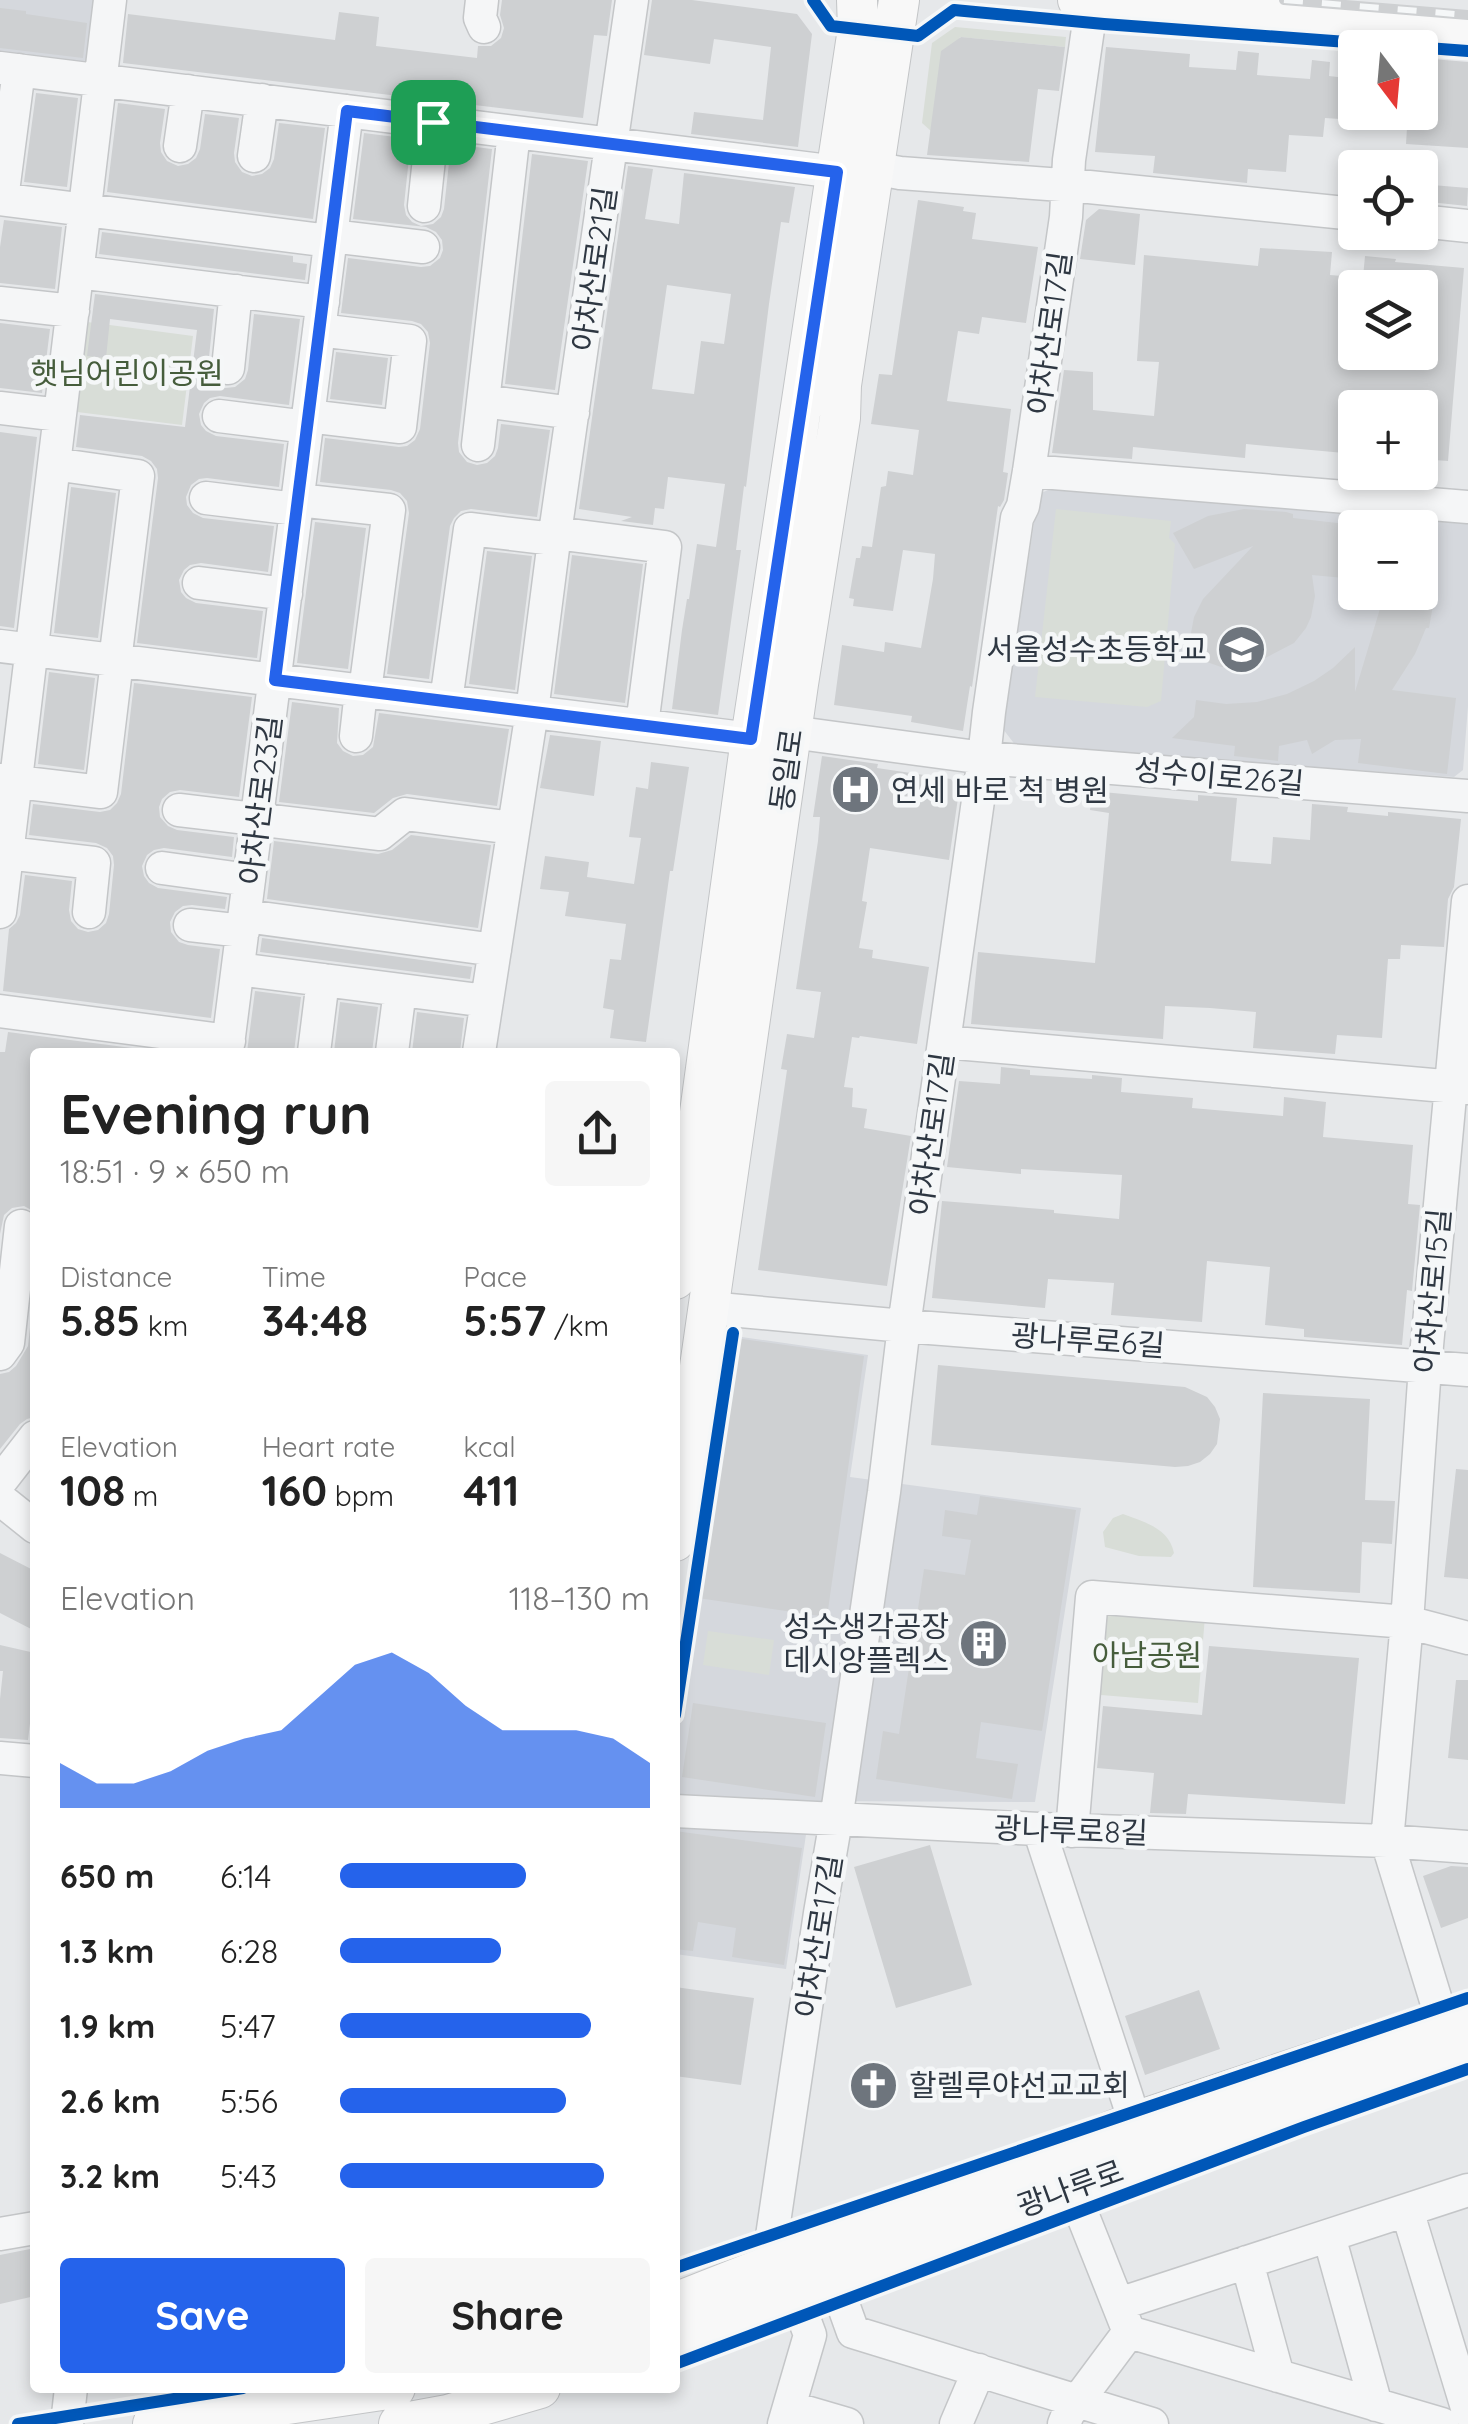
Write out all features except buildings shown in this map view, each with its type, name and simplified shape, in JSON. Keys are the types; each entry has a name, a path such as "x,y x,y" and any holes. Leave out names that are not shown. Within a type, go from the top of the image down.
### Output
{"main road":[{"name":"동일로","path":"680,1471 691,1318 792,732 840,418 862,164 846,109 858,29 857,0"},
{"name":"동일로","path":"680,1214 684,1162 770,612 899,0"},
{"path":"1078,0 1468,32"},
{"path":"770,612 783,639 776,690 788,694 798,684"},
{"name":"광나루로","path":"680,2301 782,2281 834,2278 1065,2168 1135,2122 1459,2026"},
{"name":"광나루로","path":"680,2336 782,2281 1065,2168 1459,2026"},
{"path":"153,2424 361,2393"},
{"path":"544,2424 549,2393"},
{"path":"398,2424 518,2399"}],"street":[{"path":"0,912 7,853 16,648 54,464 110,0"},
{"name":"아차산로21길","path":"480,1048 532,711 632,0"},
{"name":"아차산로17길","path":"782,2281 772,2236 884,1492 1014,537 1023,506 1066,217 1089,1"},
{"path":"424,248 1,199 10,69 612,144 862,164 900,173 1338,212"},
{"path":"180,146 188,91"},
{"path":"254,156 262,100"},
{"name":"아차산로23길","path":"0,1011 228,1047 347,111"},
{"path":"424,206 433,122"},
{"path":"478,444 514,132"},
{"path":"1438,223 1468,226"},
{"path":"78,272 236,292 410,341 400,427 220,416"},
{"path":"228,368 236,292"},
{"path":"0,302 73,311"},
{"path":"483,401 573,413"},
{"path":"0,408 60,415"},
{"path":"8,780 102,792 138,476 54,464"},
{"path":"1028,471 1468,507"},
{"path":"206,498 389,510 356,736"},
{"path":"446,701 470,529 665,547 642,725"},
{"path":"199,583 286,594"},
{"path":"16,648 751,739"},
{"name":"성수이로26길","path":"792,732 984,758 1468,796"},
{"path":"179,810 380,834 406,814 514,828"},
{"path":"7,853 94,863 89,912"},
{"path":"162,868 249,880"},
{"name":"아차산로15길","path":"1459,2026 1387,1841 1425,1367 1459,1088 1468,901"},
{"path":"190,925 244,924 494,950"},
{"path":"238,969 487,1001"},
{"path":"315,1048 324,980"},
{"path":"393,1048 400,990"},
{"path":"944,1042 1459,1088"},
{"path":"0,1354 8,1344 19,1226"},
{"name":"광나루로6길","path":"691,1318 904,1326 1468,1370"},
{"path":"0,1482 30,1443"},
{"path":"0,1500 30,1523"},
{"path":"1056,1830 1092,1597 1406,1622 1468,1638"},
{"path":"0,1758 30,1761"},
{"name":"광나루로8길","path":"680,1811 1468,1846"},
{"name":"광나루로","path":"1056,1830 1135,2122"},
{"path":"1065,2168 1124,2318 1278,2376 1442,2424"},
{"path":"1071,2412 1124,2318 1246,2262 1468,2190"},
{"path":"1407,2210 1468,2411"},
{"path":"0,2234 30,2229"},
{"path":"1329,2236 1376,2404"},
{"path":"1246,2262 1278,2376"},
{"path":"834,2278 853,2332 979,2370 1071,2412 1152,2424"},
{"path":"782,2281 810,2335 786,2416 847,2424"},
{"path":"956,2424 979,2370"},
{"path":"67,2424 70,2393"}],"shaded area":[{"path":"0,0 111,0 101,80 0,67"},
{"name":"서울성수초등학교","path":"1057,486 1339,510 1338,610 1438,610 1438,518 1468,521 1468,706 1463,770 1454,777 1016,746 1003,729 1039,494"},
{"path":"735,1336 868,1355 850,1477 1081,1508 1035,1802 811,1801 786,1969 680,1955 680,1707"}],"green space":[{"path":"955,27 1066,37 1065,47 960,37 931,131 922,123 932,43"},
{"name":"햇님어린이공원","path":"72,320 193,336 182,425 61,410"},
{"path":"1056,509 1171,521 1169,538 1175,544 1161,701 1147,707 1035,697"},
{"path":"1123,1514 1147,1523 1167,1537 1174,1553 1171,1557 1139,1556 1105,1547 1103,1532 1113,1518"},
{"name":"아남공원","path":"1097,1607 1205,1616 1198,1703 1089,1694"},
{"path":"708,1631 774,1640 769,1675 703,1665"}],"railway":[{"path":"1284,0 1468,15"}],"cycle path":[{"path":"813,0 831,26 918,36 954,10 1468,51"},
{"path":"680,1682 733,1333"},
{"path":"680,2266 1468,1998"},
{"path":"680,2362 1468,2069"},
{"path":"18,2424 212,2393"}],"place":[{"name":"서울성수초등학교","path":"1242,649"},
{"name":"연세 바로 척 병원","path":"856,790"},
{"name":"성수생각공장 데시앙플렉스","path":"984,1643"},
{"name":"할렐루야선교교회","path":"874,2085"}],"route":[{"path":"347,111 433,122 837,172 751,739 275,680 347,111"}]}
